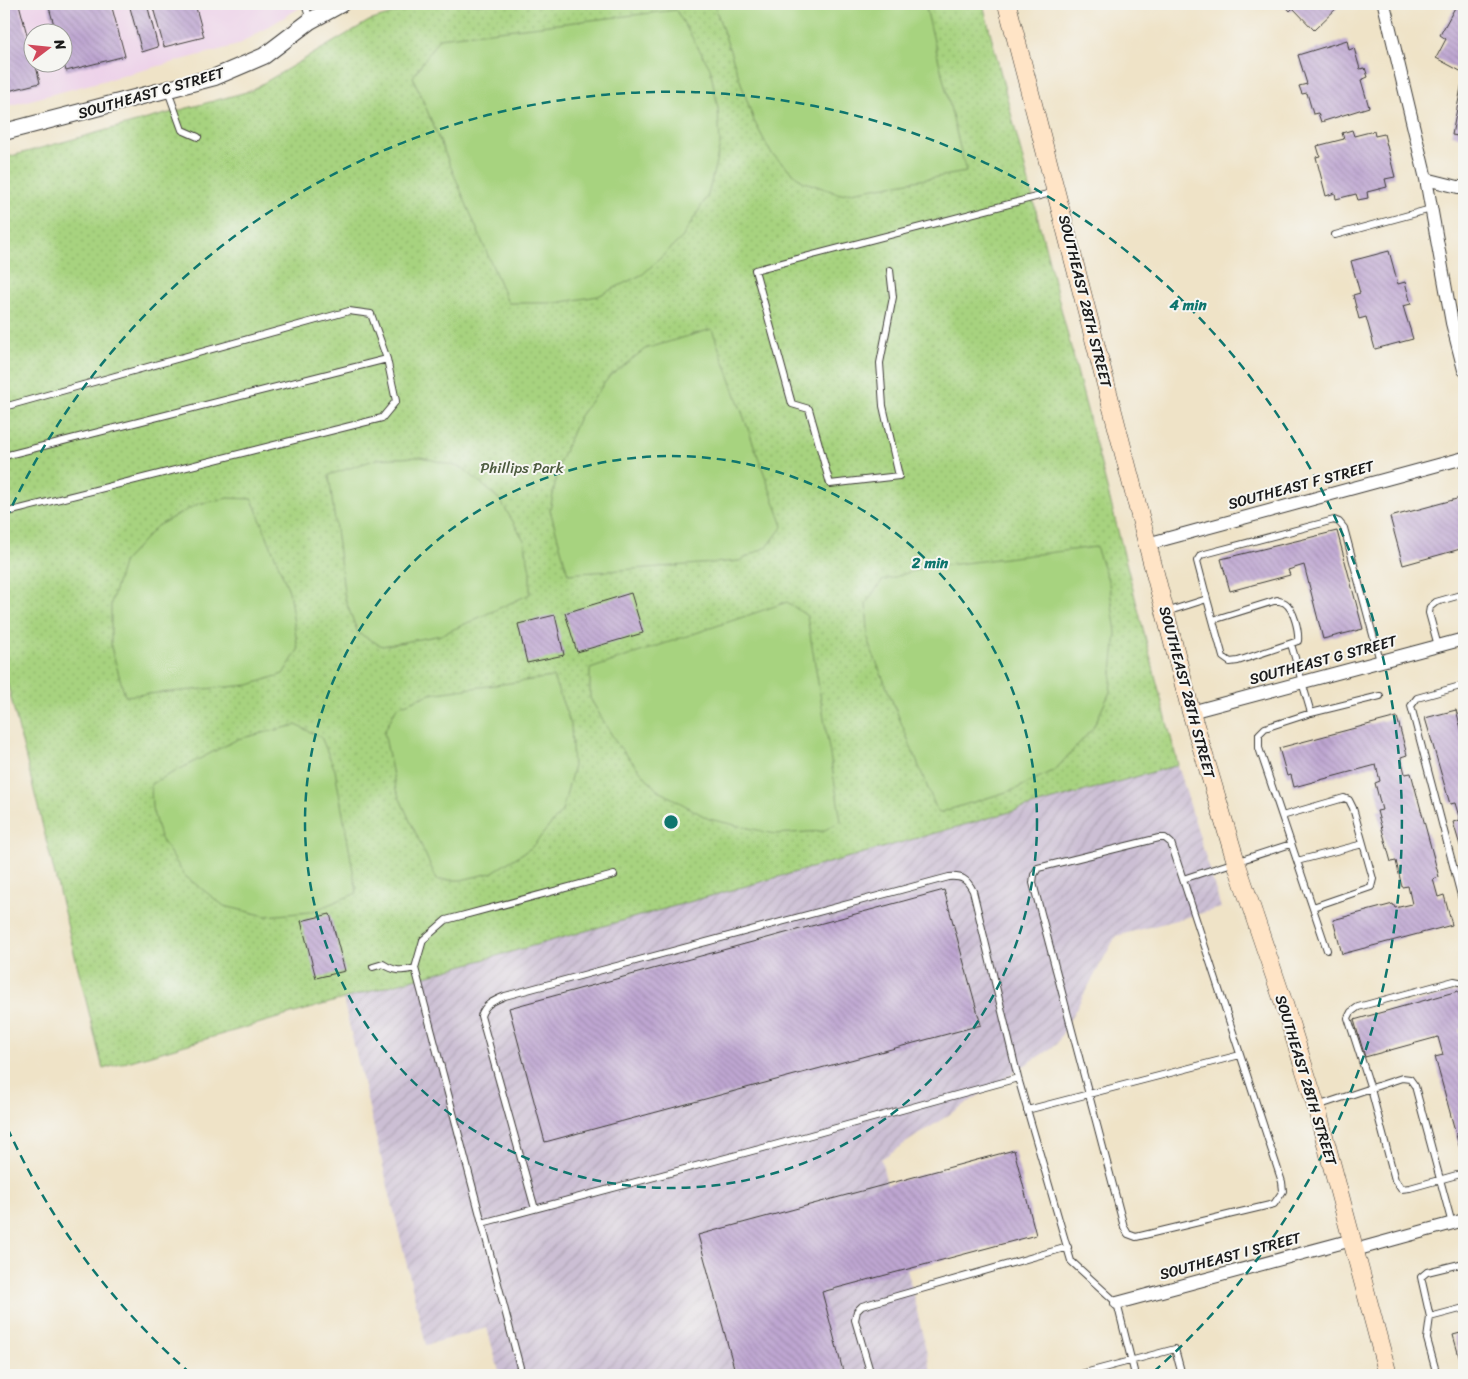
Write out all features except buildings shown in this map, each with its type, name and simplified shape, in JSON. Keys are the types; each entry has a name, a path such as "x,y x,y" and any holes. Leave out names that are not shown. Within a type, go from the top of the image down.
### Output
{"main road":[{"name":"SOUTHEAST 28TH STREET","path":"1007,4 1191,712 1236,862 1316,1106 1388,1375"}],"street":[{"name":"SOUTHEAST C STREET","path":"4,132 215,77 264,56 310,21 341,4"},
{"path":"1384,4 1426,179 1452,323 1464,370"},
{"path":"1426,179 1464,187"},
{"name":"SOUTHEAST F STREET","path":"1147,544 1464,458"},
{"name":"SOUTHEAST G STREET","path":"1191,712 1464,639"},
{"name":"SOUTHEAST I STREET","path":"1117,1303 1461,1221"}],"lane":[{"path":"305,4 310,21"},
{"path":"168,90 182,130 198,137"},
{"path":"890,270 892,296 880,364 883,406 898,476 830,484 809,408 792,404 755,270 1057,192"},
{"path":"1335,235 1431,209"},
{"path":"4,407 350,311 371,314 388,359 396,401 382,418 4,513"},
{"path":"4,456 388,359"},
{"path":"1213,620 1277,600 1284,602 1290,608 1299,634 1298,641 1238,661 1230,662 1223,657 1197,561 1201,555 1334,520 1339,522 1344,528 1380,661"},
{"path":"1438,646 1429,613 1430,607 1436,602 1464,594"},
{"path":"1165,613 1206,598"},
{"path":"1291,644 1311,713"},
{"path":"1464,685 1417,698 1412,706 1464,907"},
{"path":"1327,950 1259,748 1259,734 1264,728 1311,713 1380,696"},
{"path":"1282,816 1344,798 1348,800 1353,808 1374,879 1371,887 1313,907"},
{"path":"1165,838 1171,843 1183,879 1282,1182 1283,1191 1274,1204 1147,1236 1136,1237 1128,1234 1124,1227 1033,883 1034,875 1038,868 1165,838"},
{"path":"1183,879 1291,844"},
{"path":"1298,861 1363,844"},
{"path":"522,1375 415,968 423,940 446,920 614,875"},
{"path":"535,1209 481,1016 483,1009 488,1004 505,996 949,877 960,876 968,881 972,891 1018,1078 1071,1261 1117,1303 1135,1375"},
{"path":"373,967 383,964 392,970 404,971 415,968"},
{"path":"1464,984 1454,981 1358,1007 1351,1012 1348,1018 1395,1180 1401,1189 1464,1173"},
{"path":"1027,1110 1240,1054"},
{"path":"482,1223 767,1148 1018,1078"},
{"path":"1316,1106 1402,1078 1410,1079 1415,1086 1440,1179 1461,1221"},
{"path":"871,1375 855,1320 857,1311 862,1306 1068,1247"},
{"path":"1437,1375 1427,1339 1430,1317 1421,1277 1427,1272 1464,1263"},
{"path":"1430,1317 1464,1308"},
{"path":"1077,1375 1175,1349 1182,1375"}],"shaded area":[{"path":"4,4 306,4 238,45 4,107"},
{"path":"1178,765 1221,908 1116,936 1056,1045 881,1159 932,1375 500,1375 487,1328 426,1345 343,999"}],"green space":[{"name":"Phillips Park","path":"424,4 983,4 1178,765 343,999 103,1069 4,670 4,158 250,91 369,21"},
{"path":"714,4 925,4 966,172 840,194 802,181 771,153 754,121"},
{"path":"676,10 710,68 718,108 720,145 708,195 682,238 643,274 598,296 556,303 508,303 413,77 439,38"},
{"path":"712,329 783,526 768,546 739,561 568,574 550,510 559,464 579,417 609,377 645,349"},
{"path":"421,457 463,468 500,500 524,540 530,571 530,594 441,635 382,646 358,633 345,599 329,475 377,459"},
{"path":"228,498 252,499 289,591 298,650 283,674 249,685 125,696 111,647 111,603 124,561 157,526 198,504"},
{"path":"1096,547 1109,583 1116,633 1110,692 1093,728 1056,769 1016,789 938,813 869,644 866,603 882,581 923,568"},
{"path":"787,602 807,616 841,821 823,831 775,834 709,819 656,789 617,744 590,698 590,669"},
{"path":"553,677 571,725 573,769 562,811 531,848 491,873 461,880 437,880 396,790 384,732 397,707 430,694"},
{"path":"296,725 321,737 335,770 357,893 310,912 266,916 224,906 185,876 160,837 152,808 151,784 238,739"}]}
